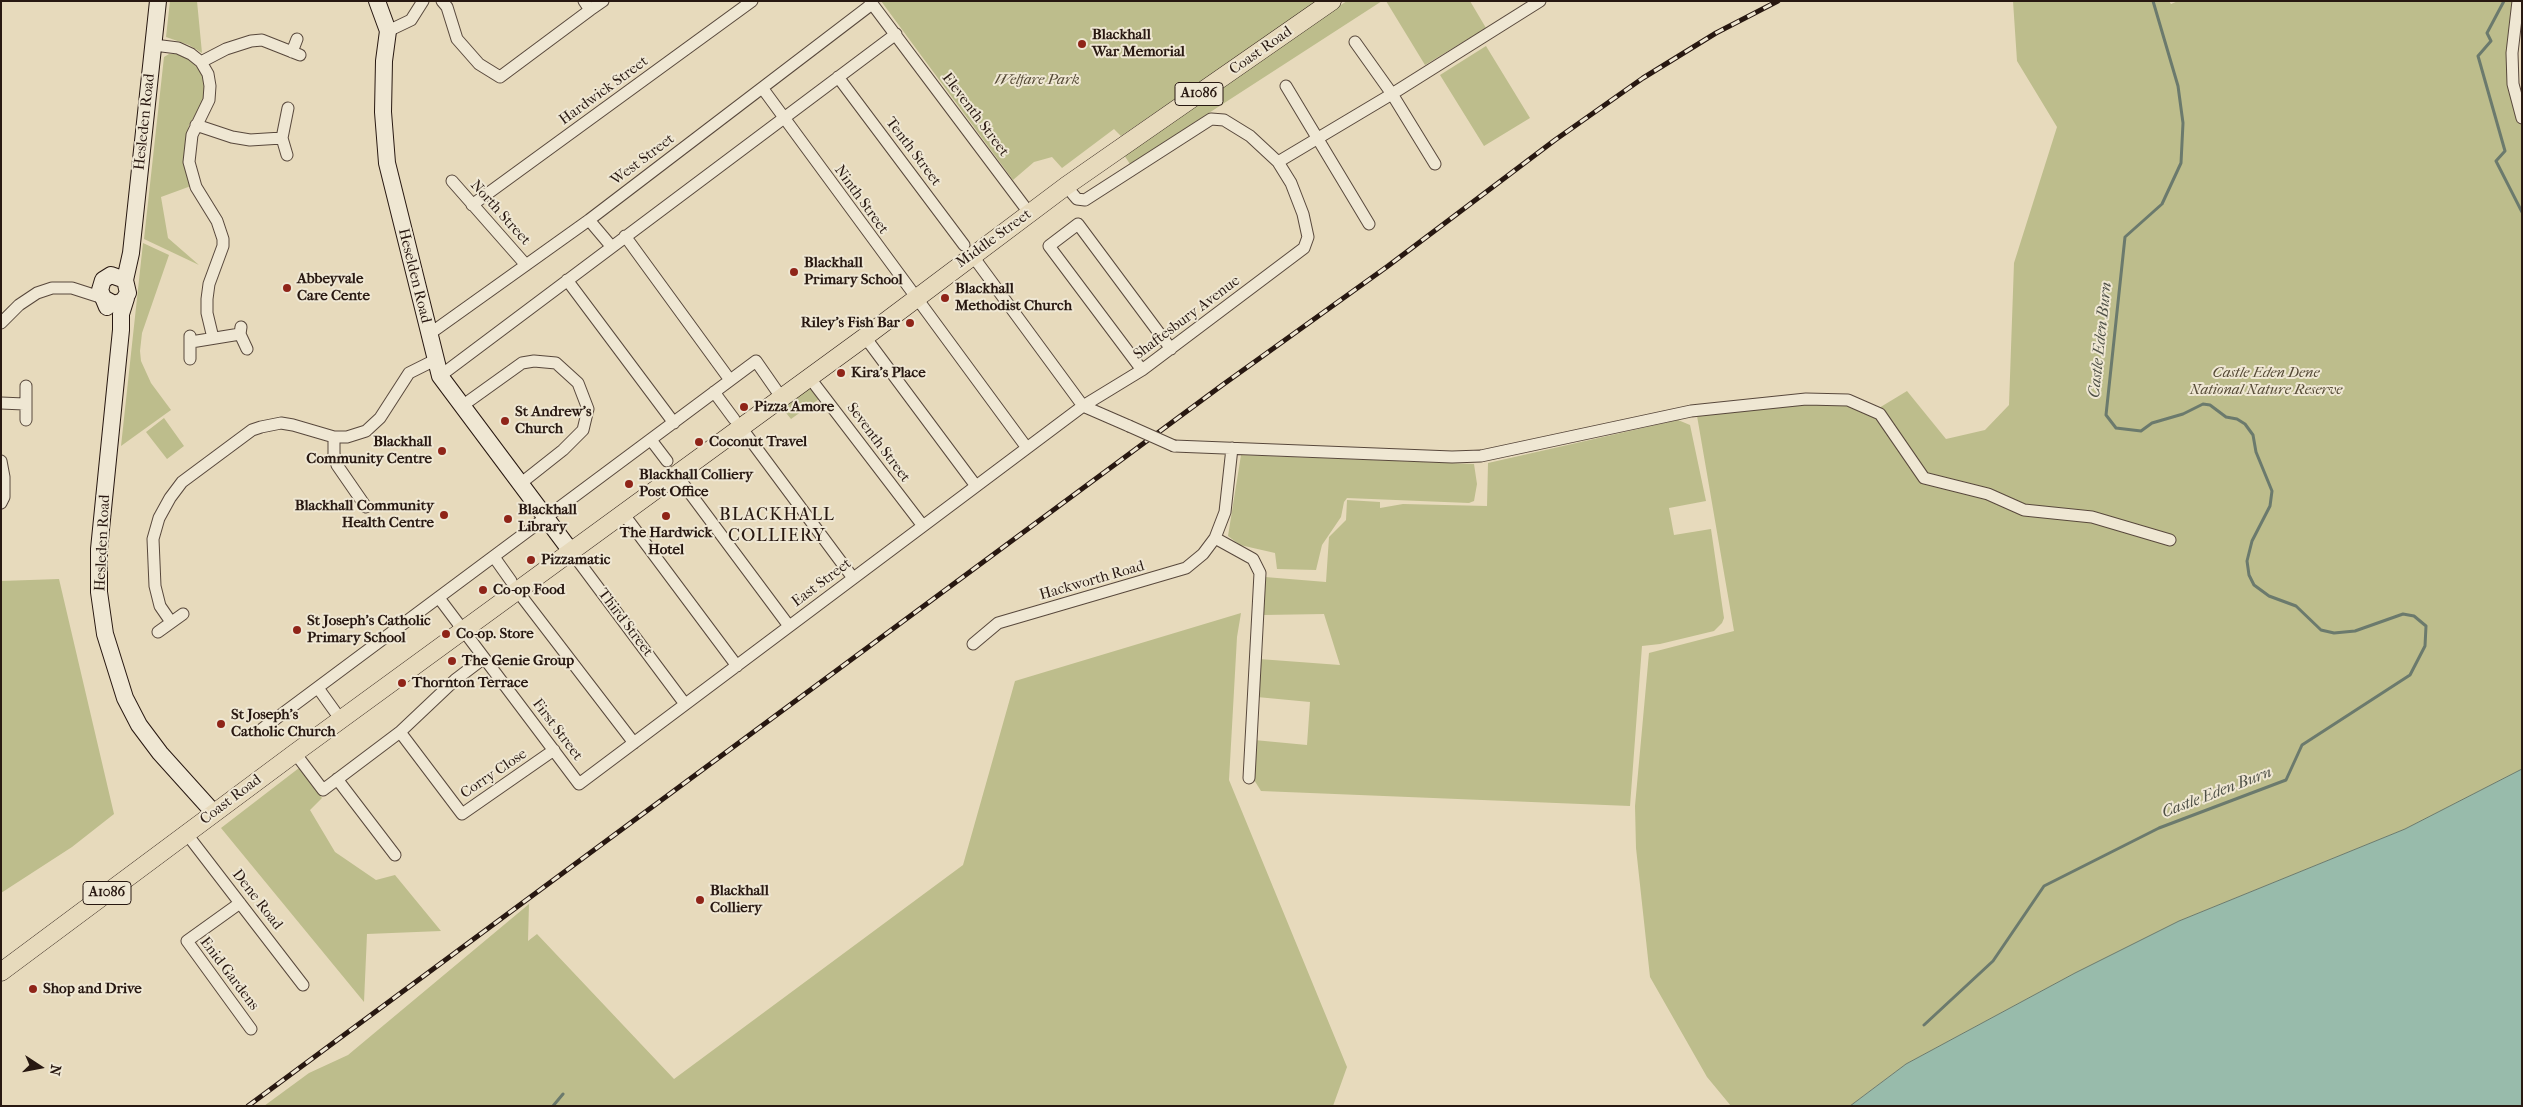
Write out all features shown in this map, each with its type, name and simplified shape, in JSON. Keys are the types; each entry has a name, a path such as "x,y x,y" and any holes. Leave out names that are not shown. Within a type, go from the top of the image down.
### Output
{"main road":[{"name":"Hesleden Road","path":"113,279 132,243 158,1"},
{"name":"Heselden Road","path":"377,1 388,32 384,61 383,112 387,163 428,334 440,376 546,518"},
{"name":"Coast Road","path":"1066,186 1332,1"},
{"name":"Middle Street","path":"463,630 622,512 671,467 737,423 781,397 865,337 915,298 968,250 1030,214 1066,186"},
{"path":"102,298 114,304 126,298 128,289 113,279 100,290 102,298 121,330"},
{"name":"Hesleden Road","path":"126,298 121,314 99,549 99,592 105,634 125,698 140,725 160,753 214,813"},
{"name":"Third Street","path":"546,518 570,550"},
{"name":"Coast Road","path":"1,972 186,833 463,630"}],"street":[{"path":"388,32 411,20 422,1"},
{"path":"442,1 447,7 457,39 479,64 500,76 587,6 603,1"},
{"name":"Hardwick Street","path":"472,204 752,1"},
{"path":"1066,186 1077,199 1084,200 1093,197 1211,119 1224,120 1250,136 1278,162 1392,94 1540,1"},
{"path":"2518,1 2512,52 2513,84 2522,118"},
{"name":"Eleventh Street","path":"871,3 1030,214"},
{"name":"West Street","path":"428,334 589,220 763,89 871,3"},
{"path":"440,376 896,34"},
{"path":"201,62 251,41 262,40 296,53 297,39"},
{"path":"1356,42 1392,94 1435,164"},
{"path":"154,45 178,48 201,62 208,74 210,86 209,100 196,125 189,151 192,175 222,232 223,246 209,284 207,299 213,338"},
{"name":"Tenth Street","path":"838,77 1084,406"},
{"path":"1286,86 1369,224"},
{"name":"Ninth Street","path":"763,89 1027,448"},
{"path":"286,155 282,138 288,108"},
{"path":"196,125 232,137 250,140 282,138"},
{"name":"Shaftesbury Avenue","path":"1084,406 1142,370 1304,248 1308,238 1303,214 1291,183 1278,162"},
{"name":"North Street","path":"452,181 526,265"},
{"path":"589,220 611,246"},
{"path":"1142,370 1050,246 1078,224 1171,349"},
{"path":"625,236 730,380"},
{"path":"1,323 19,305 37,293 52,288 72,288 113,279"},
{"path":"567,280 674,423"},
{"path":"72,288 102,298"},
{"path":"190,359 190,338 213,338 241,330 246,349"},
{"path":"865,337 976,486"},
{"path":"171,622 160,606 155,586 153,539 159,518 182,482 252,430 261,426 281,423 334,437 347,437 366,431 380,418 409,373 435,360"},
{"path":"462,406 522,363 534,360 556,362 578,383 588,409 583,430 563,450 520,484"},
{"path":"262,729 756,361 781,397"},
{"name":"Seventh Street","path":"809,377 922,526"},
{"path":"26,386 24,404 26,420"},
{"path":"714,392 853,578"},
{"path":"1084,406 1174,446 1452,457 1481,456 1691,411 1806,399 1848,400 1880,414 1924,478 1988,494 2024,510 2092,517 2170,540"},
{"path":"1,403 24,404"},
{"name":"East Street","path":"578,784 1084,406"},
{"path":"334,437 334,454 337,465 366,507"},
{"path":"651,440 789,626"},
{"name":"Hackworth Road","path":"973,644 998,622 1186,568 1203,554 1215,538 1225,512 1232,448"},
{"path":"1,461 4,477 4,498 1,503"},
{"path":"622,512 737,666"},
{"path":"1215,538 1253,559 1260,572 1249,778"},
{"name":"Third Street","path":"570,550 685,704"},
{"path":"494,557 511,580"},
{"path":"522,597 634,743"},
{"name":"First Street","path":"439,598 578,784"},
{"path":"158,632 183,614"},
{"path":"295,753 323,790 400,732 455,680 484,658"},
{"path":"318,688 341,720"},
{"name":"Corry Close","path":"400,732 462,814 554,750"},
{"path":"337,779 395,855"},
{"name":"Dene Road","path":"186,833 303,985"},
{"name":"Enid Gardens","path":"240,903 187,942 252,1029"}],"green space":[{"path":"170,1 197,1 202,53 189,45 166,37"},
{"name":"Welfare Park","path":"881,1 1319,1 1121,136 1114,129 1062,168 1052,157 1034,162 1013,180"},
{"path":"1347,1 1382,1 1130,164 1124,155 1265,54"},
{"path":"1386,1 1470,1 1486,28 1425,65"},
{"name":"Castle Eden Dene National Nature Reserve","path":"2013,1 2169,1 2171,4 2178,1 2518,1 2512,53 2522,118 2522,769 2405,829 2179,921 2075,973 1906,1064 1850,1106 1731,1106 1707,1077 1650,977 1636,848 1635,806 1649,653 1734,631 1696,410 1848,400 1874,411 1907,391 1946,439 1985,430 2009,405 2014,263 2057,127 2017,61"},
{"path":"1486,46 1530,118 1484,146 1440,75"},
{"path":"169,54 180,54 192,62 203,74 206,87 204,101 189,125 186,145 191,186 161,197 168,238 199,265 144,239 164,57"},
{"path":"143,243 169,255 142,333 140,351 141,361 151,383 171,410 121,446"},
{"path":"810,387 819,399 791,419 782,408"},
{"path":"164,418 184,446 167,459 146,432"},
{"path":"1678,420 1690,425 1706,501 1669,508 1674,535 1711,529 1724,618 1714,631 1660,644 1642,646 1630,806 1261,791 1251,775 1254,740 1307,745 1310,702 1257,697 1259,659 1340,665 1324,614 1263,615 1265,577 1326,582 1329,537 1346,520 1347,500 1380,502 1380,508 1403,504 1487,506 1488,463"},
{"path":"1241,455 1474,464 1477,484 1474,501 1469,503 1347,498 1344,502 1341,517 1322,545 1316,570 1277,569 1275,553 1240,545 1228,536"},
{"path":"59,579 114,814 72,847 1,893 1,581"},
{"path":"1241,613 1237,637 1229,780 1347,1067 1333,1106 264,1106 309,1073 348,1055 529,904 528,941 537,934 674,1079 963,865 1015,681"},
{"path":"299,768 322,798 310,810 335,852 376,880 395,875 441,931 367,934 364,1002 221,828"}],"shaded area":[{"path":"2522,769 2522,1106 1850,1106 1906,1064 2075,973 2179,921 2405,829"}],"waterway":[{"name":"Castle Eden Burn","path":"1924,1025 1993,961 2044,886 2159,828 2286,780 2302,745 2410,675 2425,646 2426,626 2414,616 2403,614 2355,631 2334,633 2321,630 2296,606 2269,596 2254,585 2249,575 2247,561 2252,541 2270,506 2272,491 2256,452 2253,435 2245,424 2237,419 2226,417 2210,405 2203,404 2183,414 2152,423 2141,431 2116,428 2106,415 2125,237 2162,204 2181,163 2183,123 2178,86 2153,1"},
{"path":"2504,1 2487,33 2491,41 2478,56 2505,151 2496,161 2522,212"},
{"path":"553,1106 563,1094"}],"railway":[{"path":"248,1106 1221,386 1388,266 1555,140 1643,78 1716,33 1778,1"}],"place":[{"name":"Blackhall War Memorial","path":"1082,44"},
{"name":"Blackhall Primary School","path":"794,272"},
{"name":"Abbeyvale Care Cente","path":"287,288"},
{"name":"Blackhall Methodist Church","path":"945,298"},
{"name":"Riley's Fish Bar","path":"910,323"},
{"name":"Kira's Place","path":"841,373"},
{"name":"Pizza Amore","path":"744,407"},
{"name":"St Andrew's Church","path":"505,421"},
{"name":"Coconut Travel","path":"699,442"},
{"name":"Blackhall Community Centre","path":"442,451"},
{"name":"Blackhall Colliery Post Office","path":"629,484"},
{"name":"Blackhall Community Health Centre","path":"444,515"},
{"name":"The Hardwick Hotel","path":"666,516"},
{"name":"Blackhall Library","path":"508,519"},
{"name":"Pizzamatic","path":"531,560"},
{"name":"Co-op Food","path":"483,590"},
{"name":"St Joseph's Catholic Primary School","path":"297,630"},
{"name":"Co-op. Store","path":"446,634"},
{"name":"The Genie Group","path":"452,661"},
{"name":"Thornton Terrace","path":"402,683"},
{"name":"St Joseph's Catholic Church","path":"221,724"},
{"name":"Blackhall Colliery","path":"700,900"},
{"name":"Shop and Drive","path":"33,989"}],"district":[{"name":"BLACKHALL COLLIERY","path":"777,526"}]}
